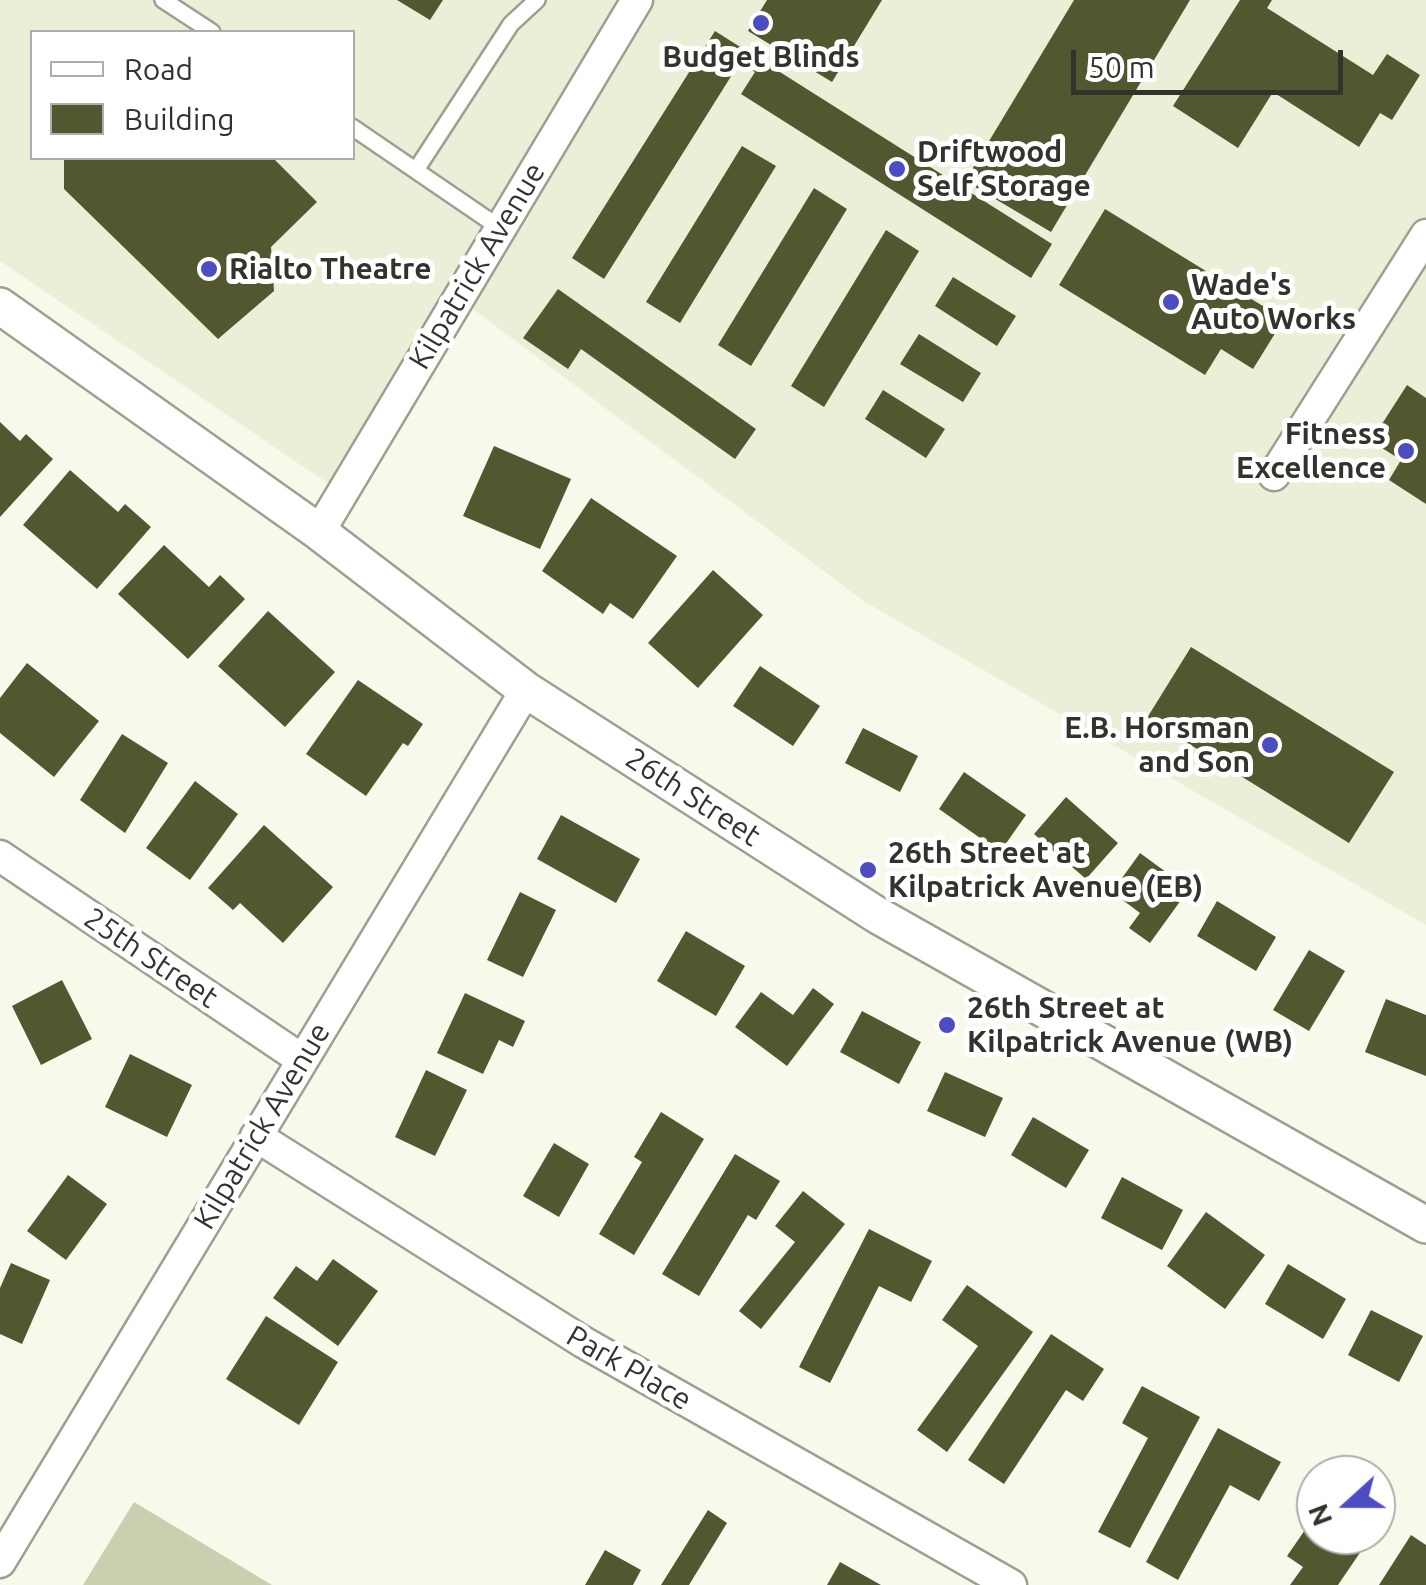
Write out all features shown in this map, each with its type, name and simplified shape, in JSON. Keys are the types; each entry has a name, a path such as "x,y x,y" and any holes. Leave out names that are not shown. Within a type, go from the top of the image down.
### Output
{"street":[{"name":"Kilpatrick Avenue","path":"319,532 637,0"},
{"path":"1274,476 1426,235"},
{"name":"26th Street","path":"0,306 319,532 526,690 877,915 1426,1225"},
{"name":"Kilpatrick Avenue","path":"0,1562 526,690"},
{"name":"25th Street","path":"0,856 302,1059"},
{"name":"Park Place","path":"256,1136 582,1342 1010,1585"}],"lane":[{"path":"163,0 209,30"},
{"path":"416,170 510,24 537,0"},
{"path":"355,130 500,228"}],"shaded area":[{"path":"0,0 1426,0 1426,925 865,602 458,298 342,493 0,261"},
{"path":"134,1502 272,1585 83,1585"}],"building":[{"path":"397,0 443,0 430,20"},
{"path":"767,0 882,0 832,82 748,31"},
{"path":"1074,0 1190,0 1051,232 965,181"},
{"path":"1240,0 1272,0 1267,8 1373,75 1387,54 1420,75 1392,120 1380,113 1359,147 1273,92 1238,148 1173,106"},
{"name":"Driftwood Self Storage","path":"715,31 1052,244 1031,278 741,94 755,72 740,62 604,279 572,258"},
{"path":"742,146 776,166 680,323 646,302"},
{"name":"Rialto Theatre","path":"64,160 275,160 317,202 271,247 274,291 218,339 64,189"},
{"path":"814,188 847,209 751,366 718,345"},
{"name":"Wade's Auto Works","path":"1105,209 1284,319 1253,369 1221,349 1205,375 1059,285"},
{"path":"886,230 919,251 824,407 791,386"},
{"path":"953,277 1016,316 997,346 935,306"},
{"path":"558,289 756,429 735,459 581,349 568,369 523,338"},
{"path":"919,334 981,373 963,402 900,364"},
{"name":"Fitness Excellence","path":"1407,385 1426,398 1426,504 1389,480 1401,460 1371,441"},
{"path":"883,390 945,429 926,458 865,419"},
{"path":"0,422 20,441 26,434 53,459 0,517"},
{"path":"494,446 571,479 540,549 463,516"},
{"path":"70,470 118,512 125,504 151,527 97,589 23,525"},
{"path":"591,498 677,556 633,619 610,603 603,614 542,571"},
{"path":"164,545 209,587 220,575 245,599 188,659 118,594"},
{"path":"713,570 763,615 698,688 648,643"},
{"path":"268,611 335,672 285,727 218,666"},
{"name":"E.B. Horsman and Son","path":"1191,647 1394,772 1349,843 1147,718"},
{"path":"27,663 99,721 54,777 0,733 0,698"},
{"path":"760,666 820,706 793,746 733,706"},
{"path":"358,680 423,724 408,746 403,743 366,796 306,754"},
{"path":"863,728 918,756 900,792 845,763"},
{"path":"122,734 168,763 125,833 80,800"},
{"path":"964,772 1026,815 1000,852 939,809"},
{"path":"195,781 238,814 190,880 146,848"},
{"path":"1066,797 1118,843 1086,879 1034,834"},
{"path":"561,815 640,859 616,903 537,859"},
{"path":"264,825 333,887 283,943 240,903 233,910 208,888"},
{"path":"1140,853 1189,889 1150,943 1129,928 1140,913 1112,892"},
{"path":"520,892 556,910 523,977 487,960"},
{"path":"1217,901 1276,937 1256,971 1197,936"},
{"path":"686,931 745,966 716,1016 657,981"},
{"path":"1309,950 1345,971 1309,1031 1273,1010"},
{"path":"62,980 92,1039 41,1065 12,1006"},
{"path":"813,988 834,1004 787,1066 735,1027 761,992 793,1015"},
{"path":"465,993 525,1021 513,1047 499,1040 483,1074 437,1053"},
{"path":"1386,999 1426,1015 1426,1076 1365,1052"},
{"path":"862,1011 921,1042 899,1084 840,1052"},
{"path":"130,1054 192,1085 167,1137 105,1107"},
{"path":"426,1070 467,1090 435,1156 395,1137"},
{"path":"945,1072 1003,1098 985,1137 927,1111"},
{"path":"661,1112 704,1139 634,1255 599,1234 642,1162 634,1157"},
{"path":"1033,1117 1089,1150 1066,1188 1011,1155"},
{"path":"554,1143 589,1164 559,1217 523,1196"},
{"path":"735,1154 780,1181 756,1220 748,1215 699,1296 662,1274"},
{"path":"68,1175 107,1204 66,1260 27,1231"},
{"path":"1122,1177 1183,1210 1162,1250 1101,1218"},
{"path":"803,1191 845,1224 761,1329 739,1311 795,1242 775,1226"},
{"path":"1206,1212 1265,1255 1225,1309 1167,1266"},
{"path":"869,1229 932,1261 911,1302 879,1286 830,1383 799,1367"},
{"path":"333,1259 378,1291 338,1346 273,1298 296,1266 317,1281"},
{"path":"11,1263 50,1280 22,1344 0,1334 0,1288"},
{"path":"1288,1264 1346,1299 1323,1339 1265,1304"},
{"path":"967,1285 1033,1332 947,1452 917,1430 978,1346 942,1320"},
{"path":"1371,1310 1423,1336 1399,1382 1348,1355"},
{"path":"266,1316 338,1362 299,1425 226,1379"},
{"path":"1051,1334 1104,1369 1083,1401 1066,1390 1004,1484 968,1460"},
{"path":"1142,1386 1200,1417 1130,1548 1098,1532 1148,1438 1122,1423"},
{"path":"1218,1428 1281,1462 1259,1501 1230,1485 1178,1580 1146,1562"},
{"path":"708,1510 727,1523 689,1585 661,1585"},
{"path":"1411,1535 1426,1545 1426,1585 1379,1585"},
{"path":"1296,1543 1296,1555 1358,1555 1338,1585 1290,1585 1303,1567 1287,1556"},
{"path":"605,1550 641,1570 633,1585 585,1585"},
{"path":"840,1562 881,1585 827,1585"}],"place":[{"name":"Budget Blinds","path":"761,23"},
{"name":"Driftwood Self Storage","path":"897,169"},
{"name":"Rialto Theatre","path":"209,269"},
{"name":"Wade's Auto Works","path":"1171,302"},
{"name":"Fitness Excellence","path":"1406,451"},
{"name":"E.B. Horsman and Son","path":"1270,745"},
{"name":"26th Street at Kilpatrick Avenue (EB)","path":"868,870"},
{"name":"26th Street at Kilpatrick Avenue (WB)","path":"947,1025"}]}
